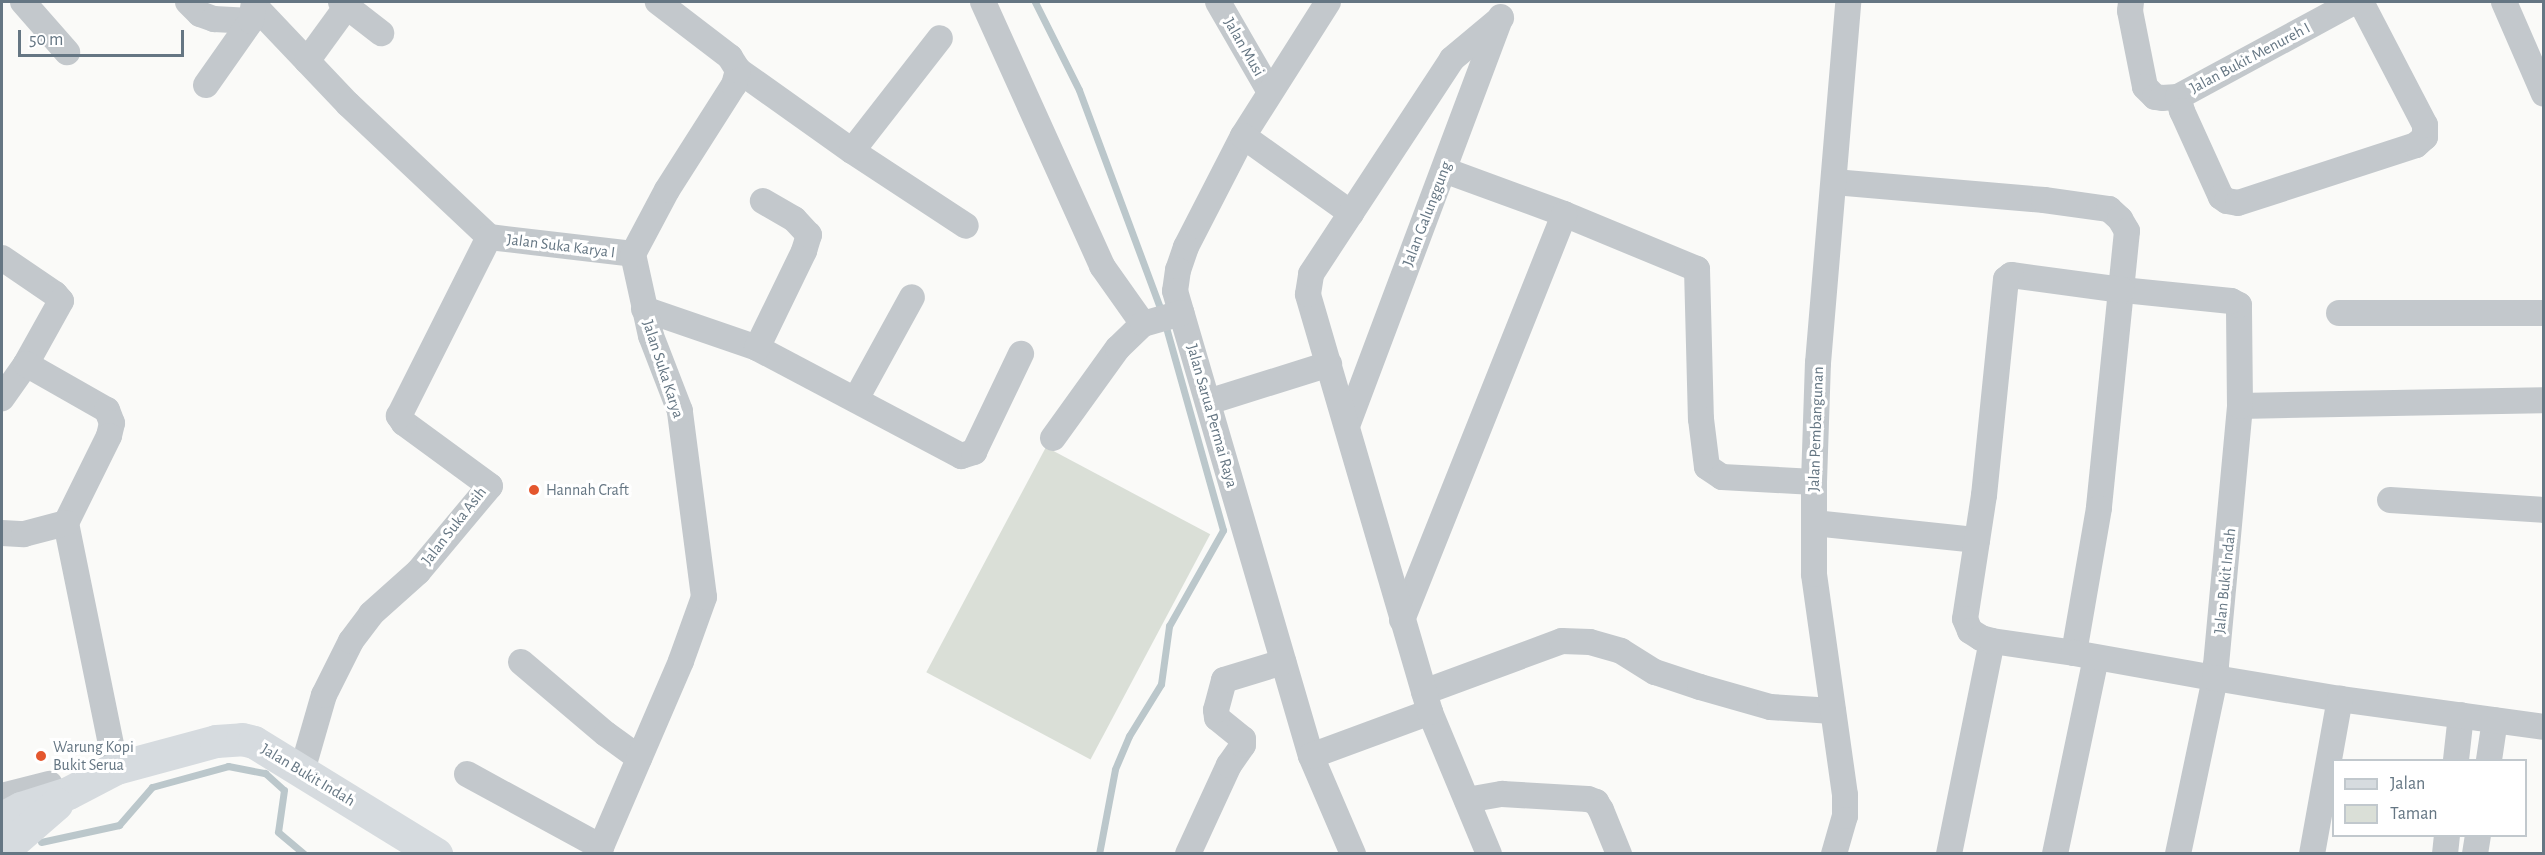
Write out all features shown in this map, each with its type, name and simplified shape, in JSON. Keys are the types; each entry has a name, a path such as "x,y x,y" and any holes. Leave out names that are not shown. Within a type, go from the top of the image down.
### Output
{"main road":[{"name":"Jalan Bukit Indah","path":"7,841 21,808 68,793 116,768 216,741 242,739 254,742 436,854"}],"street":[{"path":"23,2 67,52"},
{"path":"188,2 200,14 214,19 253,9"},
{"path":"658,2 730,57 738,70 852,151 966,226"},
{"path":"983,2 1102,267 1163,318 1118,348 1053,438"},
{"name":"Jalan Musi","path":"1218,2 1270,92"},
{"name":"Jalan Sarua Permai Raya","path":"1328,2 1244,136 1186,247 1178,270 1175,291 1163,318 1208,402 1311,756 1353,854"},
{"name":"Jalan Pembangunan","path":"1834,854 1845,816 1845,795 1814,574 1814,482 1818,363 1848,2"},
{"path":"2131,2 2130,12 2145,87 2155,97 2178,97 2182,111 2221,197 2227,201 2238,202 2416,145 2425,137 2425,125 2361,2"},
{"name":"Jalan Bukit Menureh I","path":"2178,97 2354,2"},
{"path":"2504,2 2544,94"},
{"path":"307,61 344,4 381,33"},
{"path":"253,9 348,104 489,237"},
{"path":"207,85 253,9"},
{"path":"1489,854 1427,702 1308,294 1308,284 1311,274 1452,58 1503,10"},
{"name":"Jalan Galunggung","path":"1347,426 1503,10"},
{"path":"852,151 940,38"},
{"path":"633,254 667,190 734,85 738,70"},
{"path":"1244,136 1352,213"},
{"path":"1444,170 1564,214 1697,269 1701,419 1707,467 1722,477 1814,482"},
{"path":"1834,182 2044,200 2109,210 2120,219 2127,231 2085,656 2055,854"},
{"path":"757,348 804,251 809,235 794,219 763,201"},
{"path":"1402,620 1564,214"},
{"name":"Jalan Suka Karya I","path":"489,237 633,254"},
{"name":"Jalan Suka Asih","path":"302,771 324,695 351,641 371,614 418,572 490,486 404,423 399,416 489,237"},
{"name":"Jalan Suka Karya","path":"600,850 681,661 704,597 680,411 658,356 644,309 633,254"},
{"path":"2,258 55,294 61,301 58,311 26,364 2,398"},
{"path":"2122,290 2011,275 2006,279 1977,540 1965,619 1970,631 1981,638 1992,641 2340,699 2544,727"},
{"name":"Jalan Bukit Indah","path":"2122,290 2232,301 2239,305 2240,406 2215,678 2178,854"},
{"path":"856,399 912,297"},
{"path":"644,309 757,348 960,456 974,452 1020,354"},
{"path":"2339,313 2544,313"},
{"path":"2,796 116,768 66,523 108,436 111,417 107,410 26,364"},
{"path":"1208,402 1329,364"},
{"path":"2240,406 2544,400"},
{"path":"2390,500 2544,510"},
{"path":"2,533 24,534 66,523"},
{"path":"1814,523 1977,540"},
{"path":"1311,756 1562,641 1590,642 1621,651 1655,672 1770,706 1833,711"},
{"path":"1949,854 1992,641"},
{"path":"521,662 606,734 639,758"},
{"path":"1188,854 1229,765 1243,745 1243,739 1217,718 1216,710 1224,680 1283,662"},
{"path":"2312,854 2340,699"},
{"path":"2456,759 2461,715"},
{"path":"2489,759 2495,720"},
{"path":"466,774 600,850"},
{"path":"1467,800 1502,794 1588,799 1596,802 1601,810 1619,854"},
{"path":"2445,854 2447,837"},
{"path":"2475,854 2478,837"}],"green space":[{"path":"1046,447 1210,534 1091,759 926,672"}],"waterway":[{"path":"1035,2 1079,90 1162,313"},
{"path":"1099,854 1115,769 1129,736 1161,684 1169,626 1223,530 1165,323"},
{"path":"41,842 119,825 152,787 228,766 265,773 284,790 278,832 304,854"}],"place":[{"name":"Hannah Craft","path":"534,490"},
{"name":"Warung Kopi Bukit Serua","path":"41,756"}]}
